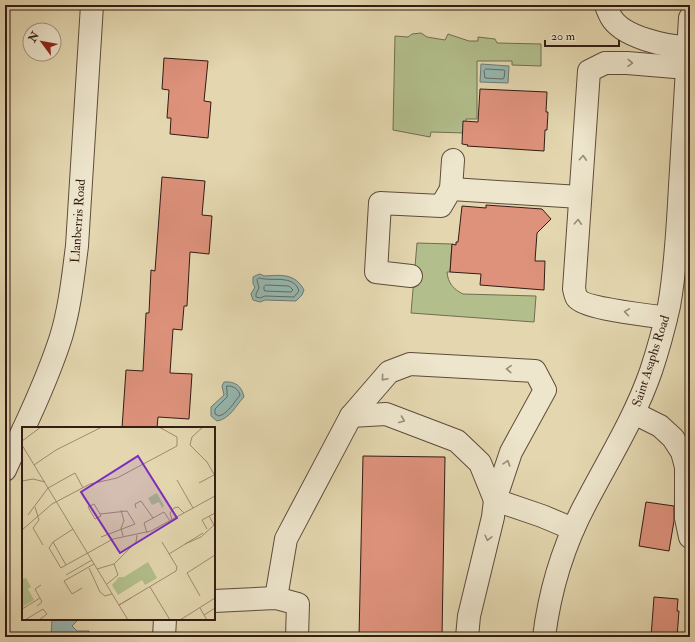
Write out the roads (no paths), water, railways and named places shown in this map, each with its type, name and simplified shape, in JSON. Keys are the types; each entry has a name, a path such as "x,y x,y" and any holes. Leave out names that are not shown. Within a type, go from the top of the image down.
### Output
{"street":[{"name":"Llanberris Road","path":"25,427 44,384 56,350 68,308 73,280 77,246 92,5"},
{"path":"606,5 611,18 621,28 657,43 674,47 688,58"},
{"name":"Saint Asaphs Road","path":"544,637 553,590 561,560 573,529 587,500 634,413 650,372 666,318 674,269 690,18"},
{"path":"666,318 585,304 577,298 574,289 589,71 605,63 627,63 688,58"},
{"path":"411,276 376,272 380,203 441,206 451,189 453,160"},
{"path":"451,189 580,197"},
{"path":"276,598 286,539 351,416 389,372 410,364 535,371 546,390 511,452 496,500 469,616 468,637"},
{"path":"634,413 660,426 673,438 682,452 686,467 686,518 690,536"},
{"path":"351,416 386,414 457,441 480,463 496,500 542,516 573,529"},
{"name":"Llanberris Road","path":"5,470 22,433"},
{"path":"215,601 276,598 298,604 296,637"},
{"path":"164,637 165,620"}],"water":[{"path":"481,64 509,66 508,83 480,82"},
{"path":"260,274 264,276 287,276 296,280 304,290 302,295 296,301 265,300 260,302 253,300 251,294 255,287 253,284 253,277"},
{"path":"224,382 235,383 242,390 244,397 226,418 217,421 211,416 211,407 224,395 222,386"},
{"path":"52,620 78,620 72,626 77,631 89,631 89,637 51,637"}]}
